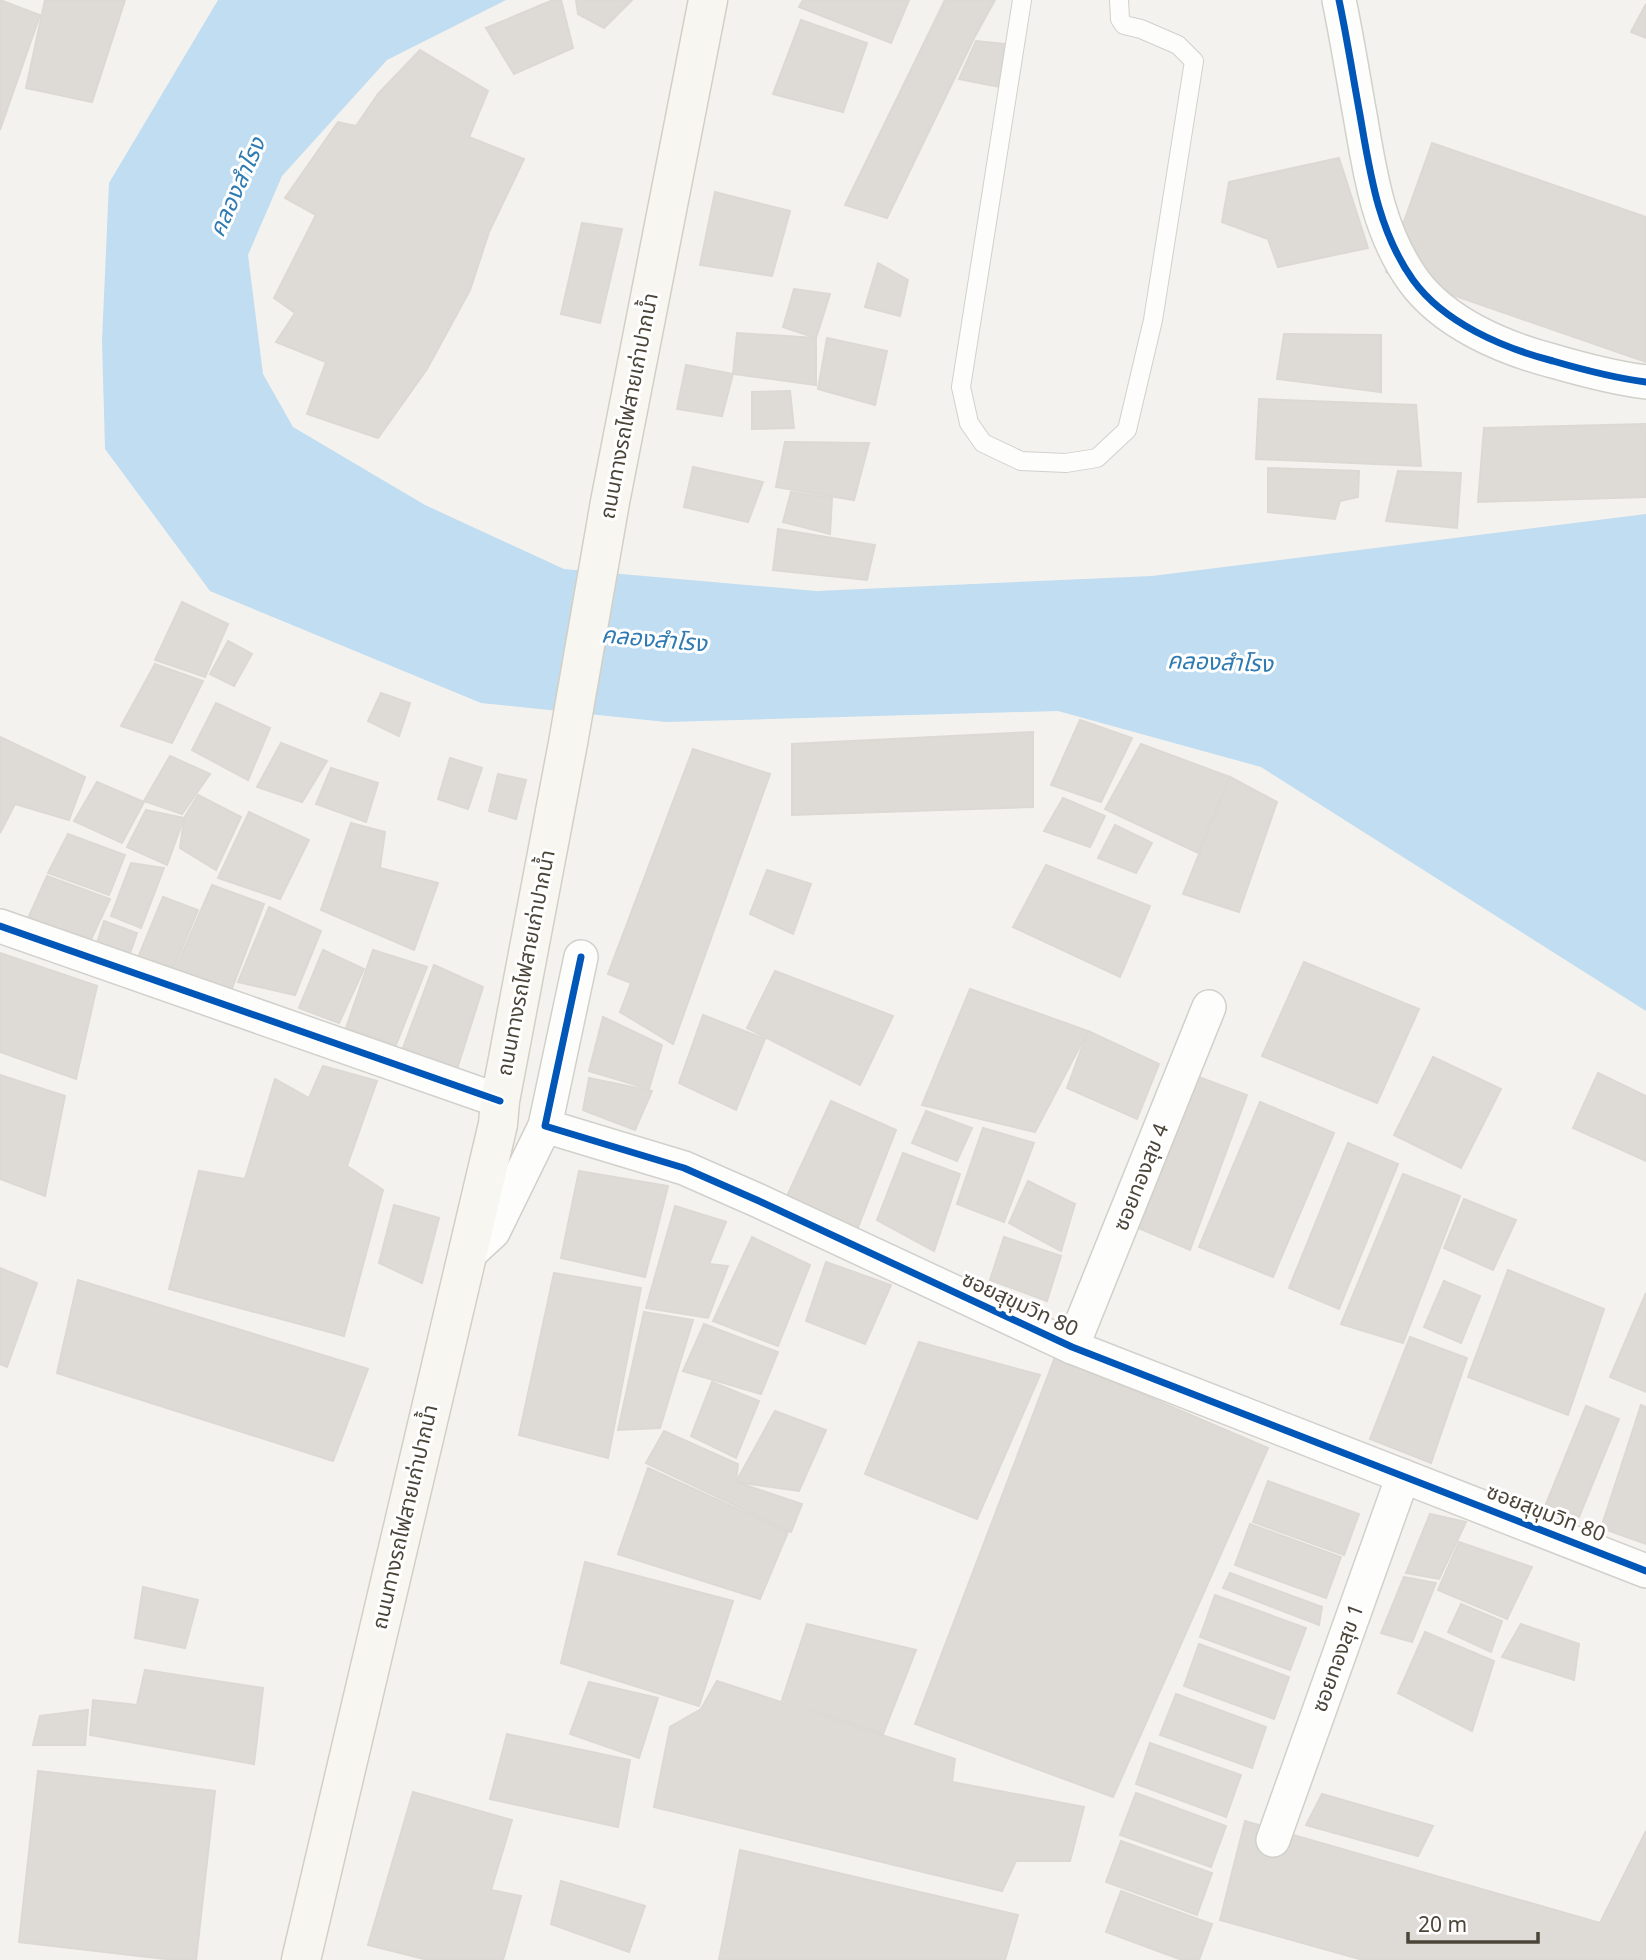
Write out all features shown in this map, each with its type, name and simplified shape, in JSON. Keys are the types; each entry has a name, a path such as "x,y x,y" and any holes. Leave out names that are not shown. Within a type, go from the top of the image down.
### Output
{"main road":[{"name":"ถนนทางรถไฟสายเก่าปากน้ำ","path":"301,1960 498,1124 500,1101 603,543 708,0"}],"street":[{"path":"1339,0 1371,181 1384,226 1395,251 1415,282 1443,310 1478,334 1530,355 1618,379 1646,382"},
{"path":"0,926 500,1101"},
{"path":"467,1256 493,1232 545,1126 581,957"},
{"name":"ซอยทองสุข 4","path":"1072,1347 1209,1007"},
{"name":"ซอยสุขุมวิท 80","path":"545,1126 684,1168 1072,1347 1646,1571"},
{"name":"ซอยทองสุข 1","path":"1273,1840 1403,1476"}],"lane":[{"path":"1022,0 961,387 969,423 983,443 1021,461 1066,463 1097,458 1127,430 1153,320 1194,61 1178,45 1125,25 1120,19 1119,0"}],"water":[{"name":"คลองสำโรง","path":"218,0 506,0 387,60 282,176 248,255 263,374 293,427 425,505 564,569 817,591 1152,576 1646,514 1646,1011 1261,767 1058,711 666,722 481,703 210,591 105,449 102,341 109,183"}],"building":[{"path":"0,0 40,15 0,130"},
{"path":"45,0 125,0 92,102 26,88"},
{"path":"553,0 561,0 573,48 514,74 486,28"},
{"path":"576,0 632,0 604,28 578,14"},
{"path":"803,0 909,0 891,43 799,7"},
{"path":"945,0 995,0 887,218 845,205"},
{"path":"1646,4 1646,38 1631,32"},
{"path":"801,20 867,43 843,112 773,94"},
{"path":"976,41 1004,44 1000,87 959,79"},
{"path":"420,50 488,91 469,137 524,159 489,232 470,290 427,369 378,438 307,414 326,362 276,342 295,313 274,298 316,215 285,198 338,122 356,126 378,94"},
{"path":"1432,143 1646,217 1646,362 1386,272"},
{"path":"1339,158 1368,248 1278,267 1268,239 1222,222 1229,182"},
{"path":"715,192 790,211 772,276 700,265"},
{"path":"582,223 622,229 600,323 561,314"},
{"path":"878,263 908,280 900,316 865,307"},
{"path":"794,289 830,294 816,338 783,327"},
{"path":"737,333 816,338 816,385 733,374"},
{"path":"1284,334 1381,335 1381,392 1277,379"},
{"path":"827,338 887,351 875,405 818,389"},
{"path":"686,365 733,374 722,416 677,409"},
{"path":"790,391 794,428 752,429 752,392"},
{"path":"1259,399 1416,405 1421,466 1256,459"},
{"path":"1646,424 1646,497 1478,502 1484,428"},
{"path":"785,442 869,443 854,500 776,487"},
{"path":"693,467 763,482 748,522 684,507"},
{"path":"1268,468 1359,471 1358,497 1340,501 1335,519 1268,512"},
{"path":"1398,471 1461,473 1457,528 1386,521"},
{"path":"791,492 832,498 830,534 783,522"},
{"path":"778,529 875,545 867,580 773,570"},
{"path":"182,602 228,624 205,677 155,660"},
{"path":"228,641 252,654 234,686 210,674"},
{"path":"155,664 203,681 172,743 121,726"},
{"path":"381,693 410,703 399,736 368,721"},
{"path":"216,703 270,728 248,780 192,750"},
{"path":"1080,720 1132,738 1101,802 1051,785"},
{"path":"1033,732 1033,807 792,815 792,744"},
{"path":"0,737 85,777 69,820 15,804 0,833"},
{"path":"281,743 327,761 302,802 257,787"},
{"path":"1141,744 1230,777 1198,853 1105,809"},
{"path":"693,749 770,774 673,1044 620,1012 631,983 608,974"},
{"path":"170,756 210,774 182,814 144,801"},
{"path":"450,758 482,768 468,809 438,799"},
{"path":"331,768 378,783 366,822 316,804"},
{"path":"498,774 526,780 516,819 489,811"},
{"path":"1230,777 1277,802 1239,912 1183,894"},
{"path":"97,782 144,802 122,843 74,821"},
{"path":"198,795 241,817 216,870 180,848 184,818"},
{"path":"1063,798 1105,816 1090,847 1044,831"},
{"path":"146,810 184,818 167,865 127,847"},
{"path":"249,812 309,840 280,899 218,878"},
{"path":"351,823 385,832 380,868 438,883 414,950 321,910"},
{"path":"1115,825 1152,843 1136,873 1098,858"},
{"path":"68,834 125,855 109,895 48,873"},
{"path":"131,863 164,868 141,928 111,916"},
{"path":"1046,865 1150,906 1120,977 1013,927"},
{"path":"767,870 811,884 793,934 750,914"},
{"path":"47,876 110,899 87,948 26,923"},
{"path":"212,885 264,904 231,991 175,970"},
{"path":"163,897 198,910 174,967 137,960"},
{"path":"269,907 321,931 295,995 238,982"},
{"path":"104,921 137,933 127,962 95,949"},
{"path":"323,950 364,969 339,1023 299,1008"},
{"path":"373,950 427,967 396,1045 346,1028"},
{"path":"0,953 97,986 76,1079 0,1052"},
{"path":"1304,962 1419,1009 1377,1103 1262,1056"},
{"path":"434,965 483,987 457,1069 403,1048"},
{"path":"775,971 893,1016 860,1085 747,1028"},
{"path":"970,989 1088,1031 1035,1132 922,1105"},
{"path":"703,1015 765,1039 736,1110 679,1083"},
{"path":"603,1017 662,1045 649,1089 589,1071"},
{"path":"1088,1031 1159,1064 1137,1119 1067,1088"},
{"path":"1433,1057 1501,1089 1461,1168 1394,1135"},
{"path":"323,1066 377,1081 347,1166 383,1190 344,1336 169,1289 199,1171 245,1179 275,1079 309,1098"},
{"path":"1598,1073 1646,1096 1646,1161 1573,1128"},
{"path":"0,1075 65,1096 45,1196 0,1179"},
{"path":"1196,1076 1247,1095 1190,1250 1136,1227"},
{"path":"589,1078 652,1091 635,1130 583,1110"},
{"path":"831,1101 896,1130 857,1230 787,1196"},
{"path":"1260,1102 1334,1133 1273,1277 1199,1247"},
{"path":"926,1111 972,1128 957,1161 912,1143"},
{"path":"983,1128 1034,1143 1004,1222 957,1204"},
{"path":"1348,1143 1398,1164 1339,1309 1289,1288"},
{"path":"903,1153 960,1174 934,1251 877,1220"},
{"path":"579,1171 668,1186 645,1277 561,1258"},
{"path":"1403,1174 1460,1196 1403,1343 1341,1324"},
{"path":"1028,1181 1075,1204 1061,1251 1009,1223"},
{"path":"1464,1199 1516,1220 1493,1270 1444,1248"},
{"path":"394,1205 439,1218 422,1283 379,1263"},
{"path":"675,1206 726,1222 709,1264 728,1266 708,1318 646,1308"},
{"path":"752,1237 810,1265 778,1346 713,1321"},
{"path":"1004,1237 1061,1256 1047,1301 990,1280"},
{"path":"826,1262 891,1285 865,1344 806,1321"},
{"path":"0,1268 37,1283 7,1367 0,1364"},
{"path":"1508,1270 1604,1309 1568,1415 1468,1377"},
{"path":"554,1273 641,1288 608,1458 519,1435"},
{"path":"78,1280 368,1369 333,1461 57,1373"},
{"path":"1444,1281 1480,1296 1461,1343 1424,1327"},
{"path":"1646,1293 1646,1392 1610,1377"},
{"path":"644,1312 693,1320 660,1428 618,1430"},
{"path":"704,1324 778,1352 761,1394 683,1371"},
{"path":"1410,1337 1467,1358 1431,1463 1370,1439"},
{"path":"919,1342 1040,1375 977,1519 865,1474"},
{"path":"1055,1357 1268,1448 1113,1797 915,1724"},
{"path":"712,1382 759,1401 736,1458 691,1436"},
{"path":"1641,1405 1646,1407 1646,1544 1601,1528"},
{"path":"1586,1406 1619,1419 1579,1517 1546,1504"},
{"path":"775,1411 826,1430 799,1491 736,1482"},
{"path":"664,1431 738,1464 736,1482 802,1504 791,1532 646,1463"},
{"path":"648,1468 788,1532 760,1599 618,1554"},
{"path":"1268,1481 1359,1514 1344,1555 1253,1522"},
{"path":"1430,1514 1466,1522 1439,1579 1406,1573"},
{"path":"1250,1524 1341,1557 1326,1598 1235,1565"},
{"path":"1459,1542 1532,1567 1507,1619 1438,1590"},
{"path":"585,1562 733,1601 699,1706 561,1663"},
{"path":"1230,1573 1322,1607 1319,1625 1223,1588"},
{"path":"1404,1577 1436,1583 1412,1642 1381,1633"},
{"path":"143,1587 198,1600 185,1648 135,1638"},
{"path":"1215,1595 1306,1628 1290,1670 1200,1637"},
{"path":"1461,1604 1502,1621 1491,1652 1448,1632"},
{"path":"807,1624 916,1650 883,1734 782,1700"},
{"path":"1521,1624 1579,1644 1574,1680 1502,1657"},
{"path":"1425,1632 1494,1661 1472,1731 1398,1693"},
{"path":"1199,1644 1289,1677 1274,1719 1184,1686"},
{"path":"145,1670 263,1688 254,1764 90,1735 93,1700 137,1705"},
{"path":"717,1681 955,1759 952,1782 1084,1807 1070,1861 1016,1861 1002,1891 654,1807 670,1727 701,1709"},
{"path":"589,1682 658,1698 639,1758 570,1734"},
{"path":"1176,1694 1266,1727 1252,1768 1160,1735"},
{"path":"88,1710 85,1745 33,1745 40,1716"},
{"path":"507,1734 630,1760 618,1827 490,1799"},
{"path":"1150,1743 1241,1775 1226,1817 1136,1784"},
{"path":"38,1771 215,1791 196,1960 174,1960 19,1942"},
{"path":"413,1792 512,1820 491,1890 521,1896 503,1960 428,1960 368,1945"},
{"path":"1136,1793 1226,1826 1211,1867 1120,1835"},
{"path":"1322,1794 1433,1826 1418,1856 1306,1825"},
{"path":"1245,1821 1600,1923 1646,1831 1646,1960 1363,1960 1220,1920"},
{"path":"1121,1841 1212,1873 1197,1915 1106,1882"},
{"path":"740,1850 1018,1915 1005,1960 719,1960"},
{"path":"561,1881 645,1906 629,1952 551,1924"},
{"path":"1121,1891 1212,1924 1199,1960 1182,1960 1106,1932"}],"cycle path":[{"path":"1339,0 1377,201 1391,242 1413,280 1441,309 1495,341 1576,368 1646,382"},
{"path":"0,926 500,1101"},
{"path":"581,957 545,1126 684,1168 1072,1347 1646,1571"}]}
